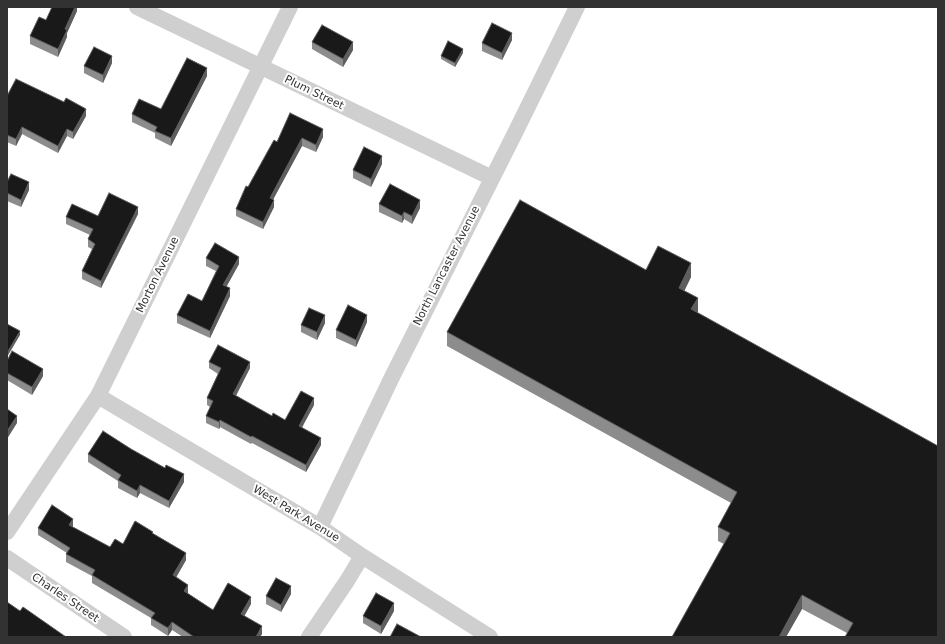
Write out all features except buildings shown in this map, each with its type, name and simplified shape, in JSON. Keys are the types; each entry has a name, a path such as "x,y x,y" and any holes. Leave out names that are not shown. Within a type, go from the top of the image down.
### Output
{"street":[{"name":"Plum Street","path":"137,7 492,178"},
{"name":"Morton Avenue","path":"7,532 98,396 290,7"},
{"name":"North Lancaster Avenue","path":"320,527 393,375 577,7"},
{"name":"West Park Avenue","path":"98,396 320,527 362,556 490,637"},
{"path":"309,637 362,556"},
{"name":"Charles Street","path":"7,558 124,637"}]}
